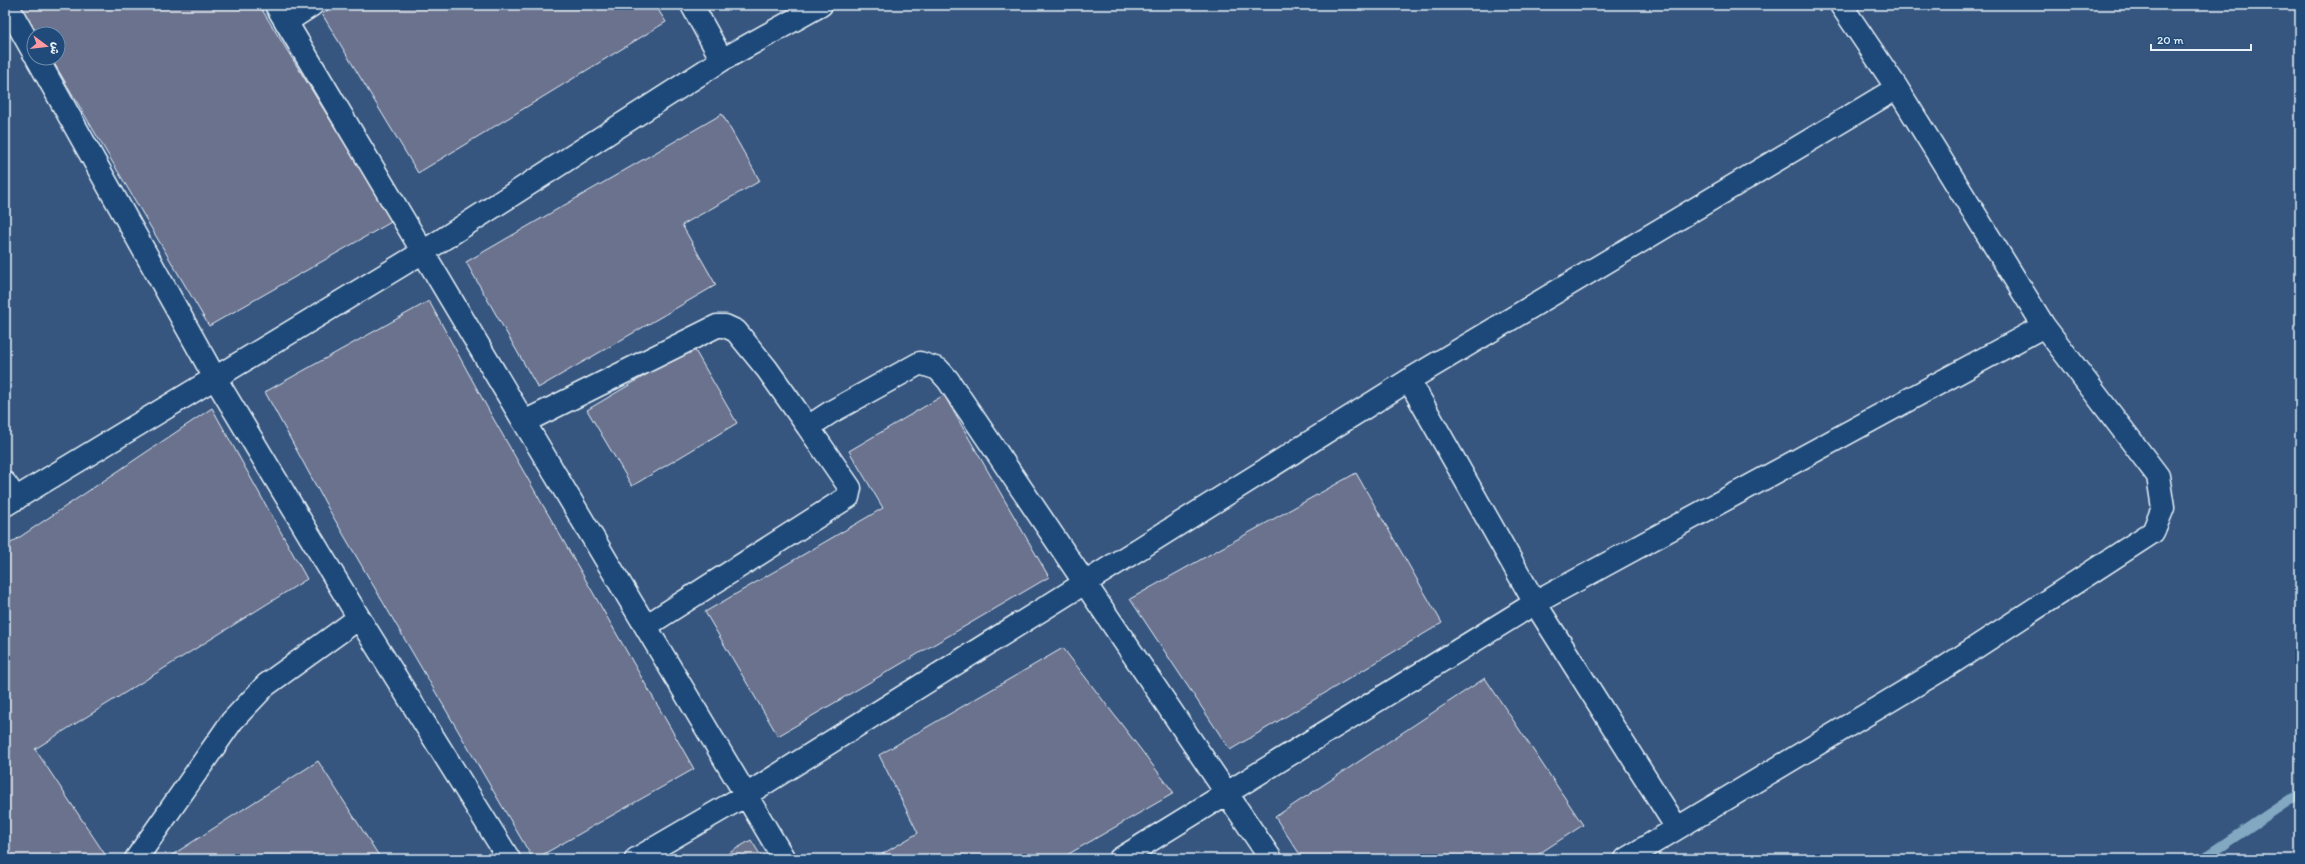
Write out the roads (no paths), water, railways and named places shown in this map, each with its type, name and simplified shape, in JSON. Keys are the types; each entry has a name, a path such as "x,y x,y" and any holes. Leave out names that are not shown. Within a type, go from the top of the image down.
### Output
{"street":[{"path":"7,5 26,39"},
{"path":"312,5 281,14 784,859"},
{"path":"692,5 722,60"},
{"path":"8,496 215,378 422,252 722,60 821,5"},
{"path":"1626,859 1944,668 2153,532 2163,508 2158,476 2044,326 1897,88 1841,5"},
{"path":"41,66 215,378 359,618 509,859"},
{"path":"636,859 746,795 1410,380 1897,88"},
{"path":"524,422 717,326 725,326 736,331 767,369 850,488 848,497 646,626"},
{"path":"1120,859 1535,602 2044,326"},
{"path":"808,427 831,412 920,363 938,369 948,380 1228,793 1271,859"},
{"path":"1410,380 1535,602 1677,828"},
{"path":"136,859 232,720 266,685 359,618"}],"waterway":[{"path":"2202,859 2291,799 2300,795"}]}
